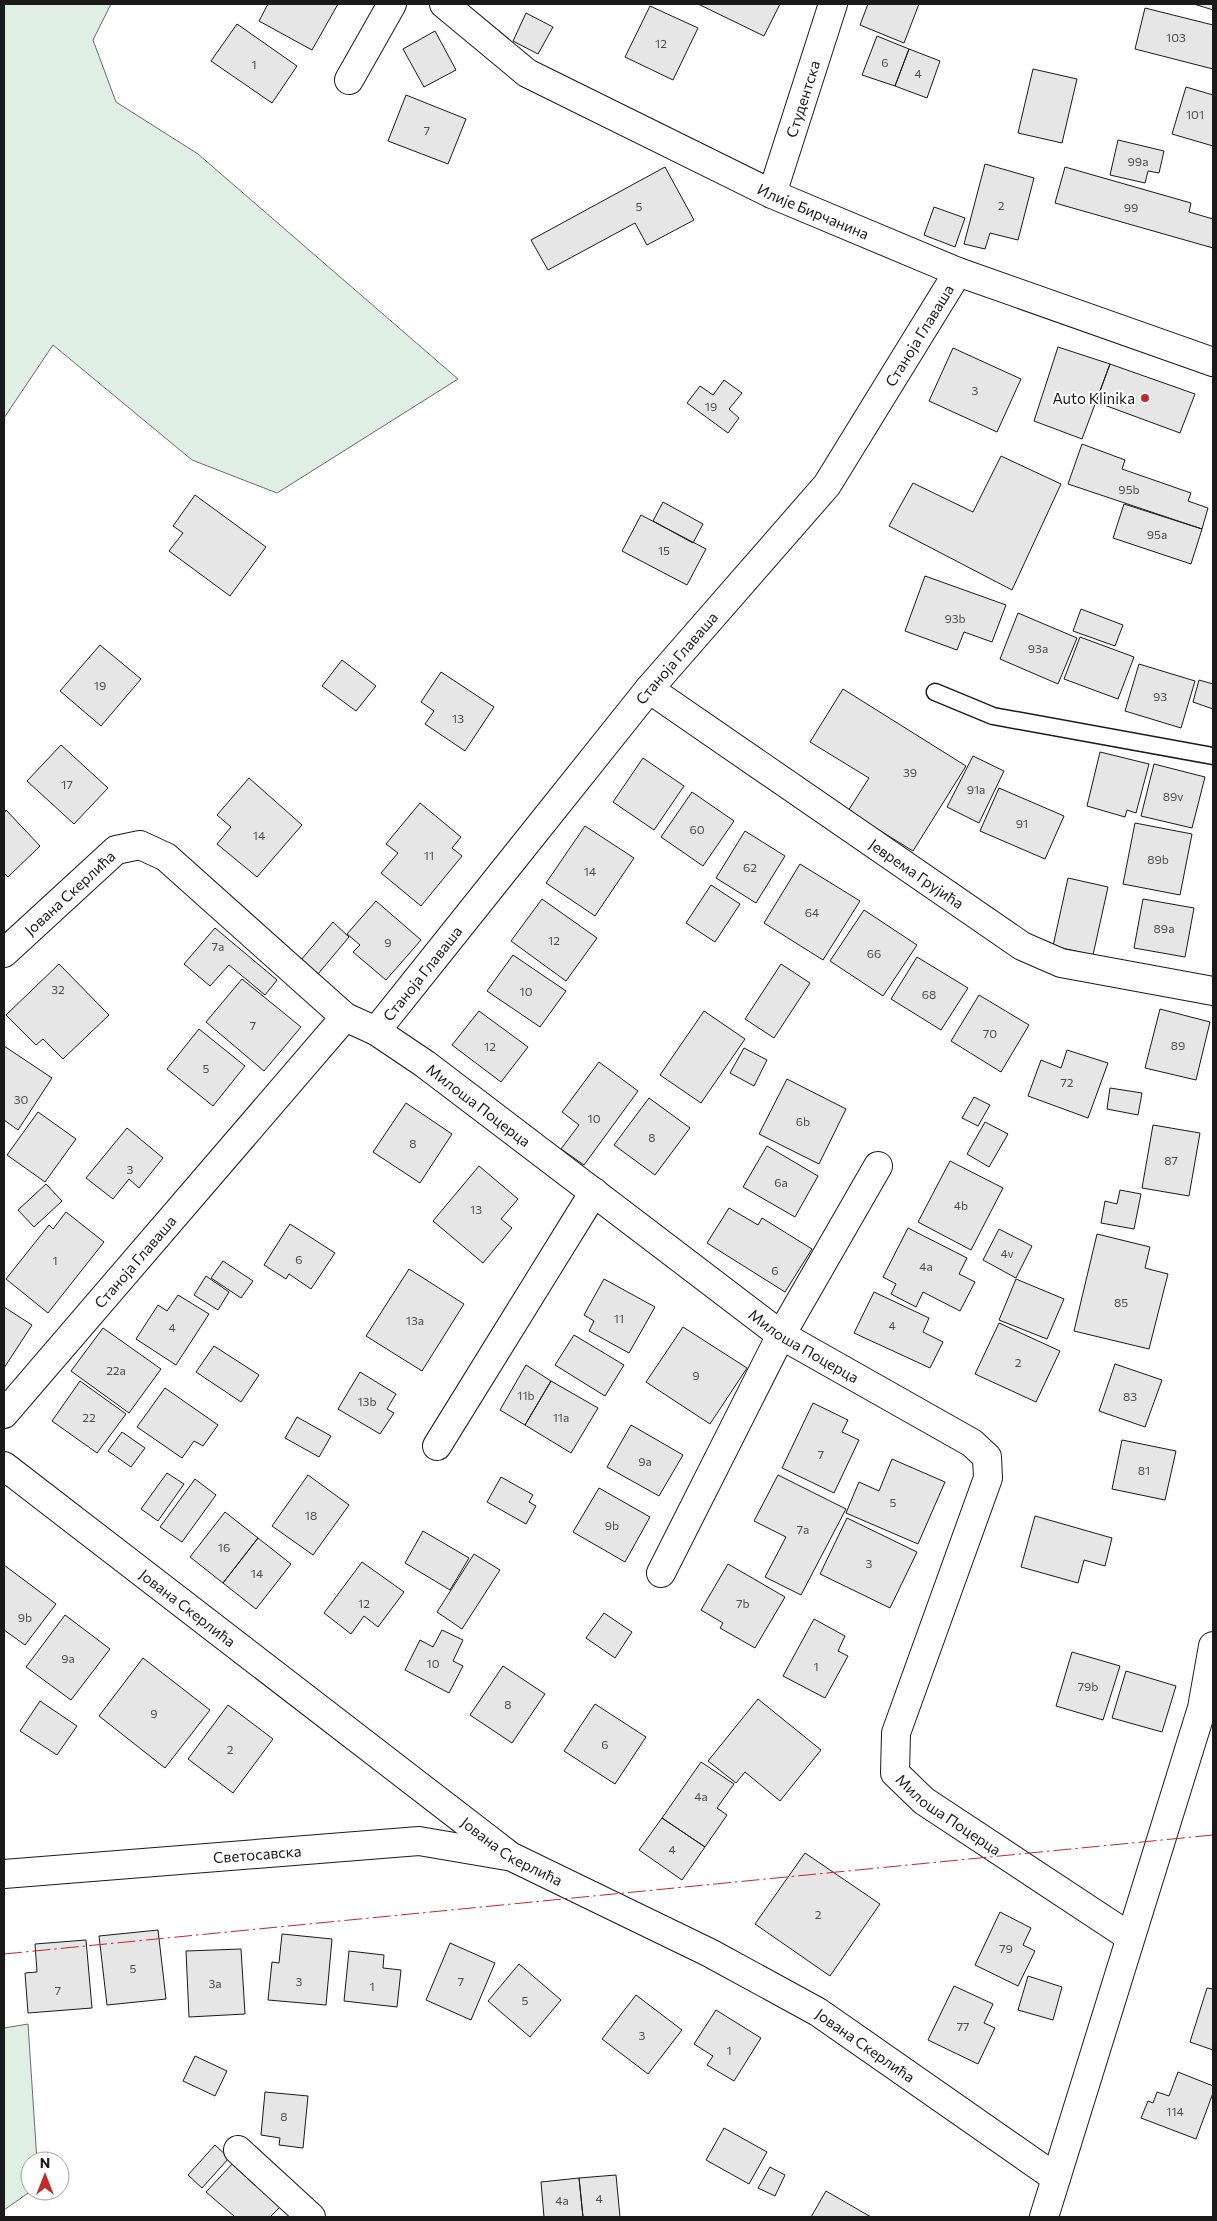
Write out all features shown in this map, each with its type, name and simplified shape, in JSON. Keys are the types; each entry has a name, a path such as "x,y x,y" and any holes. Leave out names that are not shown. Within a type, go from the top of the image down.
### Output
{"street":[{"path":"349,80 392,4"},
{"name":"Илије Бирчанина","path":"444,4 527,73 772,194 958,272 1213,362"},
{"name":"Студентска","path":"772,194 833,4"},
{"name":"Станоја Главаша","path":"376,1032 649,689 827,485 958,272"},
{"name":"Јеврема Грујића","path":"649,689 1022,946 1061,963 1213,991"},
{"name":"Милоша Поцерца","path":"140,845 166,857 345,1017 376,1032 425,1064 781,1335 972,1443 987,1457 988,1478 896,1733 895,1773 924,1801 1130,1937"},
{"name":"Јована Скерлића","path":"4,953 116,850 140,845"},
{"name":"Станоја Главаша","path":"4,1414 345,1017"},
{"path":"661,1573 781,1335 878,1166"},
{"path":"437,1446 594,1192"},
{"name":"Јована Скерлића","path":"4,1466 510,1856 710,1953 818,2012 1056,2178"},
{"path":"1044,2217 1202,1708 1213,1646"},
{"name":"Светосавска","path":"4,1874 419,1841 510,1856"},
{"path":"238,2150 311,2217"}],"lane":[{"path":"935,692 993,716 1213,756"}],"green space":[{"path":"4,4 111,4 93,40 116,102 198,154 458,379 277,493 192,460 53,345 4,418"},
{"path":"28,2024 36,2151 20,2151 20,2199 4,2210 4,2028"}],"building":[{"path":"268,4 338,4 312,50 259,21"},
{"path":"698,4 780,4 764,36"},
{"path":"868,4 919,4 904,43 860,25"},
{"path":"1194,4 1213,4 1213,10"},
{"path":"650,6 698,28 673,80 625,57"},
{"path":"1145,8 1213,25 1213,69 1135,49"},
{"path":"526,13 553,27 538,54 513,41"},
{"path":"237,24 297,66 272,103 211,61"},
{"path":"435,31 456,70 424,87 403,49"},
{"path":"877,36 909,49 895,86 862,75"},
{"path":"909,49 940,61 927,98 895,86"},
{"path":"1033,69 1077,79 1062,143 1018,133"},
{"path":"1186,87 1213,95 1213,146 1172,134"},
{"path":"406,95 466,119 448,164 388,141"},
{"path":"1118,140 1164,151 1159,173 1148,171 1145,183 1110,175"},
{"path":"985,164 1034,178 1018,240 990,233 985,249 964,244"},
{"path":"665,167 694,220 647,245 635,223 548,270 531,240"},
{"path":"1065,167 1191,203 1189,212 1213,219 1213,248 1055,203"},
{"path":"934,207 965,218 955,247 924,235"},
{"name":"Auto Klinika","path":"1058,347 1110,364 1082,439 1034,421"},
{"path":"953,348 1021,379 997,432 929,401"},
{"name":"Auto Klinika","path":"1110,364 1195,394 1180,433 1096,402"},
{"path":"724,380 742,393 729,409 739,418 728,433 687,403 700,386 713,395"},
{"path":"1082,444 1125,460 1122,469 1191,493 1188,501 1208,508 1202,529 1068,484"},
{"path":"1001,456 1061,484 1012,590 889,526 913,483 973,512"},
{"path":"195,495 266,547 230,596 169,551 183,533 173,526"},
{"path":"663,502 703,524 693,543 653,521"},
{"path":"1124,504 1202,529 1191,564 1113,538"},
{"path":"641,515 706,549 687,585 622,551"},
{"path":"925,576 1006,605 992,642 964,632 957,650 905,631"},
{"path":"1081,609 1123,625 1115,646 1073,631"},
{"path":"1018,613 1077,638 1058,684 1000,659"},
{"path":"1080,637 1134,657 1118,699 1064,679"},
{"path":"100,645 141,679 101,726 60,691"},
{"path":"342,660 376,686 356,711 322,686"},
{"path":"1139,664 1195,681 1181,728 1125,711"},
{"path":"441,672 494,707 465,751 425,724 434,711 421,702"},
{"path":"1199,680 1213,684 1213,709 1193,702"},
{"path":"843,689 966,766 913,851 848,811 869,778 810,742"},
{"path":"61,745 108,788 74,824 27,781"},
{"path":"1100,752 1149,764 1136,813 1127,810 1125,817 1087,806"},
{"path":"973,756 1004,771 979,823 947,807"},
{"path":"643,758 684,786 654,830 613,802"},
{"path":"1154,764 1205,777 1192,828 1141,816"},
{"path":"249,778 302,825 257,877 217,844 231,827 217,815"},
{"path":"999,788 1064,816 1045,859 980,831"},
{"path":"692,792 734,821 703,866 661,837"},
{"path":"420,803 461,837 452,848 462,856 421,906 381,873 398,853 386,844"},
{"path":"6,810 40,846 8,877 4,873 4,813"},
{"path":"1135,823 1192,834 1180,895 1123,884"},
{"path":"585,826 634,858 595,916 546,883"},
{"path":"745,831 785,856 756,903 716,878"},
{"path":"800,864 860,901 823,960 764,923"},
{"path":"1068,878 1108,887 1093,955 1053,946"},
{"path":"711,885 740,904 715,942 686,923"},
{"path":"542,899 597,938 566,981 511,941"},
{"path":"1143,899 1194,908 1185,957 1134,948"},
{"path":"376,901 421,940 386,980 353,952 360,945 347,934"},
{"path":"864,910 917,945 883,996 830,961"},
{"path":"333,922 349,937 318,974 301,960"},
{"path":"215,928 277,980 265,995 229,965 210,986 184,964"},
{"path":"513,955 566,991 540,1027 487,991"},
{"path":"917,957 968,988 941,1030 891,999"},
{"path":"59,964 109,1015 63,1059 43,1039 36,1045 6,1015"},
{"path":"781,964 810,983 774,1038 745,1019"},
{"path":"242,979 301,1027 264,1071 206,1022"},
{"path":"979,995 1029,1025 1001,1072 951,1041"},
{"path":"1160,1009 1210,1022 1196,1080 1145,1068"},
{"path":"479,1011 528,1047 501,1082 452,1045"},
{"path":"704,1011 745,1039 701,1103 660,1075"},
{"path":"199,1029 245,1066 213,1106 167,1069"},
{"path":"4,1046 52,1078 18,1130 4,1120"},
{"path":"744,1048 767,1060 754,1086 730,1073"},
{"path":"1067,1050 1108,1063 1088,1118 1028,1096 1041,1060 1061,1068"},
{"path":"599,1062 638,1091 584,1165 561,1149 579,1125 562,1112"},
{"path":"787,1079 846,1109 819,1164 759,1134"},
{"path":"1110,1088 1142,1093 1138,1115 1107,1109"},
{"path":"974,1097 990,1105 978,1126 962,1118"},
{"path":"649,1098 690,1128 655,1175 614,1145"},
{"path":"406,1103 452,1134 420,1183 373,1152"},
{"path":"38,1112 76,1139 45,1182 7,1155"},
{"path":"985,1122 1008,1134 989,1167 967,1154"},
{"path":"1153,1125 1200,1133 1189,1196 1142,1188"},
{"path":"127,1128 163,1158 139,1188 129,1179 113,1199 86,1178"},
{"path":"767,1146 818,1176 795,1217 743,1187"},
{"path":"950,1161 1003,1188 971,1250 918,1222"},
{"path":"479,1166 518,1199 501,1219 512,1228 483,1263 433,1221"},
{"path":"46,1184 62,1201 34,1227 18,1210"},
{"path":"1120,1190 1141,1194 1134,1229 1101,1223 1105,1201 1117,1204"},
{"path":"729,1208 758,1225 762,1218 812,1249 785,1292 707,1243"},
{"path":"66,1212 104,1242 48,1313 6,1279 49,1225 53,1229"},
{"path":"290,1224 335,1253 311,1289 289,1274 286,1279 264,1265"},
{"path":"908,1228 967,1258 959,1274 975,1282 960,1311 923,1292 916,1307 891,1294 896,1284 883,1277"},
{"path":"999,1229 1032,1246 1016,1278 983,1260"},
{"path":"1097,1234 1150,1247 1145,1268 1168,1274 1149,1349 1074,1331"},
{"path":"223,1261 253,1281 241,1298 211,1278"},
{"path":"409,1269 464,1304 422,1371 366,1336"},
{"path":"206,1276 229,1292 218,1310 194,1295"},
{"path":"604,1279 655,1307 629,1353 589,1331 594,1321 584,1315"},
{"path":"1016,1279 1064,1299 1047,1339 999,1320"},
{"path":"874,1292 929,1318 923,1332 943,1342 930,1368 854,1333"},
{"path":"178,1295 209,1314 176,1365 136,1339 158,1305 167,1311"},
{"path":"4,1307 32,1325 4,1368"},
{"path":"999,1323 1060,1351 1036,1402 975,1374"},
{"path":"683,1327 747,1368 710,1424 646,1382"},
{"path":"103,1328 161,1369 129,1413 71,1371"},
{"path":"574,1335 624,1365 605,1396 555,1365"},
{"path":"214,1346 259,1375 241,1402 196,1372"},
{"path":"1115,1364 1162,1380 1145,1427 1099,1411"},
{"path":"526,1365 551,1381 525,1425 500,1410"},
{"path":"360,1372 396,1394 387,1409 394,1413 380,1434 338,1409"},
{"path":"80,1381 126,1414 97,1453 52,1421"},
{"path":"551,1381 598,1408 571,1453 525,1425"},
{"path":"165,1388 218,1425 203,1446 194,1441 182,1458 137,1427"},
{"path":"813,1403 848,1420 842,1432 859,1440 834,1493 782,1468"},
{"path":"297,1417 331,1436 319,1457 285,1438"},
{"path":"631,1425 683,1455 659,1496 607,1467"},
{"path":"122,1432 145,1448 131,1467 108,1451"},
{"path":"1122,1440 1176,1451 1165,1500 1112,1489"},
{"path":"892,1459 945,1482 918,1544 846,1513 859,1482 879,1491"},
{"path":"167,1473 184,1484 158,1521 141,1509"},
{"path":"308,1475 349,1505 313,1555 272,1526"},
{"path":"778,1475 846,1509 801,1595 765,1577 786,1537 754,1521"},
{"path":"501,1477 533,1495 529,1502 536,1506 526,1524 487,1502"},
{"path":"195,1479 216,1495 182,1542 160,1527"},
{"path":"599,1488 650,1517 625,1562 573,1532"},
{"path":"225,1512 258,1538 223,1583 190,1557"},
{"path":"1035,1516 1112,1538 1105,1566 1084,1560 1078,1583 1021,1567"},
{"path":"847,1518 917,1552 890,1608 820,1574"},
{"path":"423,1531 469,1558 450,1590 405,1563"},
{"path":"258,1538 291,1564 256,1609 223,1583"},
{"path":"474,1554 500,1570 462,1629 437,1612"},
{"path":"362,1562 404,1592 378,1627 364,1616 351,1634 324,1613"},
{"path":"728,1564 785,1597 755,1648 720,1628 723,1623 701,1610"},
{"path":"4,1565 56,1604 25,1645 4,1630"},
{"path":"604,1613 632,1632 615,1658 586,1638"},
{"path":"65,1615 110,1649 71,1700 26,1667"},
{"path":"814,1619 845,1636 838,1651 848,1656 825,1698 783,1676"},
{"path":"442,1630 463,1640 453,1661 463,1666 449,1693 405,1670 420,1640 433,1647"},
{"path":"1072,1652 1120,1666 1103,1720 1056,1706"},
{"path":"143,1658 210,1710 165,1768 99,1716"},
{"path":"503,1666 545,1694 512,1743 470,1715"},
{"path":"1126,1671 1176,1686 1162,1732 1112,1718"},
{"path":"758,1699 821,1750 780,1801 745,1772 736,1783 708,1761"},
{"path":"40,1701 77,1726 57,1755 20,1731"},
{"path":"595,1704 646,1737 615,1784 564,1751"},
{"path":"228,1705 273,1739 233,1793 188,1759"},
{"path":"701,1762 734,1784 717,1808 727,1815 705,1847 662,1818"},
{"path":"662,1818 705,1847 682,1880 639,1850"},
{"path":"805,1853 880,1904 830,1976 755,1924"},
{"path":"1000,1912 1031,1928 1023,1945 1035,1951 1018,1986 975,1965"},
{"path":"158,1930 166,1999 107,2005 99,1936"},
{"path":"282,1934 332,1939 326,2005 268,2000 272,1962 279,1963"},
{"path":"86,1940 92,2008 28,2013 25,1973 37,1972 35,1944"},
{"path":"450,1943 495,1963 471,2020 426,2000"},
{"path":"241,1949 245,2014 189,2017 186,1951"},
{"path":"349,1951 384,1955 383,1968 401,1970 397,2007 344,2001"},
{"path":"519,1964 561,2000 530,2037 488,2001"},
{"path":"1028,1976 1062,1987 1053,2020 1018,2010"},
{"path":"954,1986 993,2004 984,2023 995,2028 978,2064 928,2040"},
{"path":"1207,1988 1213,1989 1213,2050 1190,2042"},
{"path":"636,1995 682,2030 648,2074 602,2039"},
{"path":"716,2010 761,2038 734,2081 707,2065 713,2056 694,2044"},
{"path":"195,2056 227,2071 215,2096 183,2081"},
{"path":"1178,2072 1213,2086 1213,2093 1196,2139 1141,2118 1148,2101 1153,2103 1157,2092 1169,2096"},
{"path":"265,2092 308,2096 303,2148 279,2145 280,2138 261,2135"},
{"path":"724,2128 767,2152 749,2184 706,2160"},
{"path":"215,2145 229,2158 202,2188 188,2175"},
{"path":"234,2162 282,2205 270,2217 235,2217 206,2192"},
{"path":"770,2167 785,2175 775,2196 758,2188"},
{"path":"616,2175 620,2217 583,2217 579,2178"},
{"path":"579,2178 583,2217 544,2217 541,2182"},
{"path":"826,2191 871,2217 811,2217"}],"power":[{"path":"4,1954 1213,1835"}],"place":[{"name":"Auto Klinika","path":"1145,398"}]}
